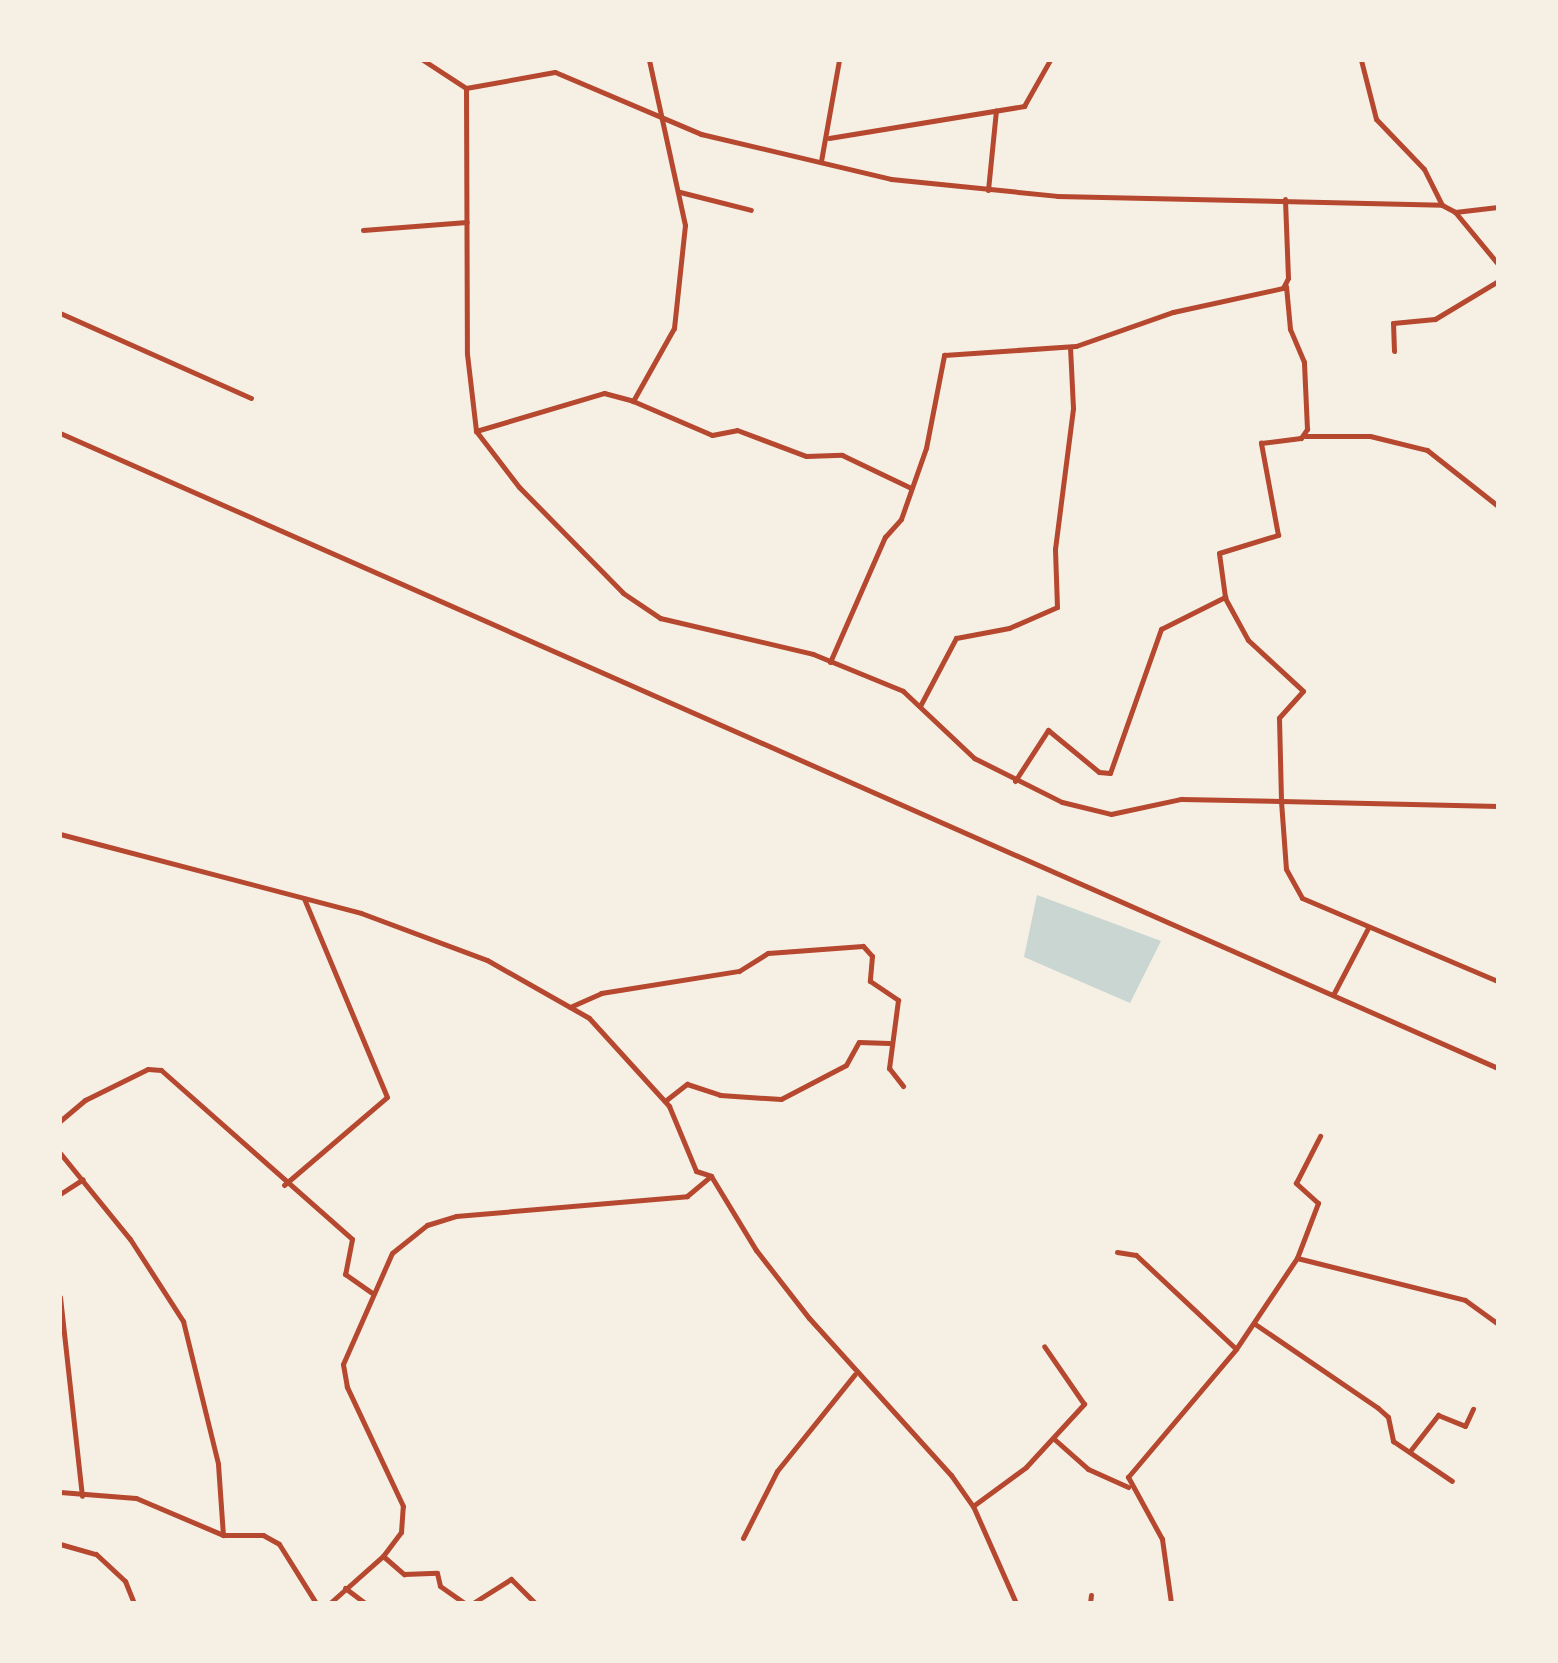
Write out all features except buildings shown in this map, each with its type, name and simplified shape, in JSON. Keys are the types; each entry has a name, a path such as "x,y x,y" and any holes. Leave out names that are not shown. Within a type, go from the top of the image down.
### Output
{"street":[{"path":"422,60 466,88 555,72 657,117 760,152 891,179 988,190 1442,205 1455,212 1498,264"},
{"path":"634,401 674,328 684,244 680,192 657,117 649,60"},
{"path":"821,162 829,138 839,60"},
{"path":"829,138 1024,106 1050,60"},
{"path":"1360,60 1376,119 1424,168 1442,205"},
{"path":"466,88 467,354 476,431 519,487 591,561 660,618 830,662 903,691 974,758 1014,782 1111,814 1181,799 1498,806"},
{"path":"988,190 996,110"},
{"path":"680,192 750,210"},
{"path":"1286,199 1286,314 1304,362 1305,436"},
{"path":"1455,212 1498,207"},
{"path":"363,230 468,222"},
{"path":"1394,351 1392,322 1436,319 1498,281"},
{"path":"830,662 912,489 948,352 1070,347 1169,313 1286,286"},
{"path":"60,313 251,398"},
{"path":"920,706 960,635 1009,628 1057,607 1055,550 1073,408 1070,347"},
{"path":"476,431 604,393 634,401 712,435 737,430 806,456 842,456 912,489"},
{"path":"60,433 1498,1068"},
{"path":"1498,506 1426,450 1370,436 1305,436 1260,444 1278,535 1218,555 1224,597 1248,640 1304,691 1279,718 1286,869 1302,898 1498,981"},
{"path":"1014,782 1048,730 1100,772 1110,773 1161,629 1224,597"},
{"path":"60,834 304,898 488,960 589,1018 665,1101 696,1171 712,1176 756,1250 855,1374 973,1506 1016,1603"},
{"path":"284,1185 387,1098 304,898"},
{"path":"1334,995 1368,928"},
{"path":"570,1007 600,993 739,971 768,953 854,944 872,956 870,982 898,1000 890,1043 890,1071 903,1086"},
{"path":"665,1101 687,1084 720,1095 781,1099 846,1065 859,1042 890,1043"},
{"path":"60,1121 85,1100 158,1068 236,1134 284,1185 352,1239 345,1274 371,1292"},
{"path":"1128,1486 1130,1472 1236,1349 1297,1258 1318,1203 1296,1183 1320,1136"},
{"path":"60,1153 84,1179 183,1320 218,1464 223,1535"},
{"path":"330,1603 383,1556 401,1532 403,1506 347,1387 343,1364 371,1292 392,1252 426,1225 456,1216 687,1196 712,1176"},
{"path":"60,1194 84,1179"},
{"path":"1118,1252 1136,1255 1236,1349"},
{"path":"1297,1258 1464,1300 1498,1324"},
{"path":"60,1297 82,1496"},
{"path":"1255,1324 1378,1408 1388,1417 1390,1438 1452,1481"},
{"path":"973,1506 1053,1438 1084,1400 1044,1346"},
{"path":"743,1538 777,1471 855,1374"},
{"path":"1410,1451 1438,1415 1465,1426 1474,1408"},
{"path":"1053,1438 1088,1469 1128,1486 1162,1539 1171,1603"},
{"path":"60,1492 136,1498 223,1535 264,1535 279,1544 316,1603"},
{"path":"60,1544 96,1554 124,1581 134,1603"},
{"path":"383,1556 404,1574 436,1573 440,1586 464,1603"},
{"path":"472,1603 511,1579 535,1603"},
{"path":"344,1588 364,1603"}],"shaded area":[{"path":"1037,895 1161,941 1130,1003 1024,957"}]}
